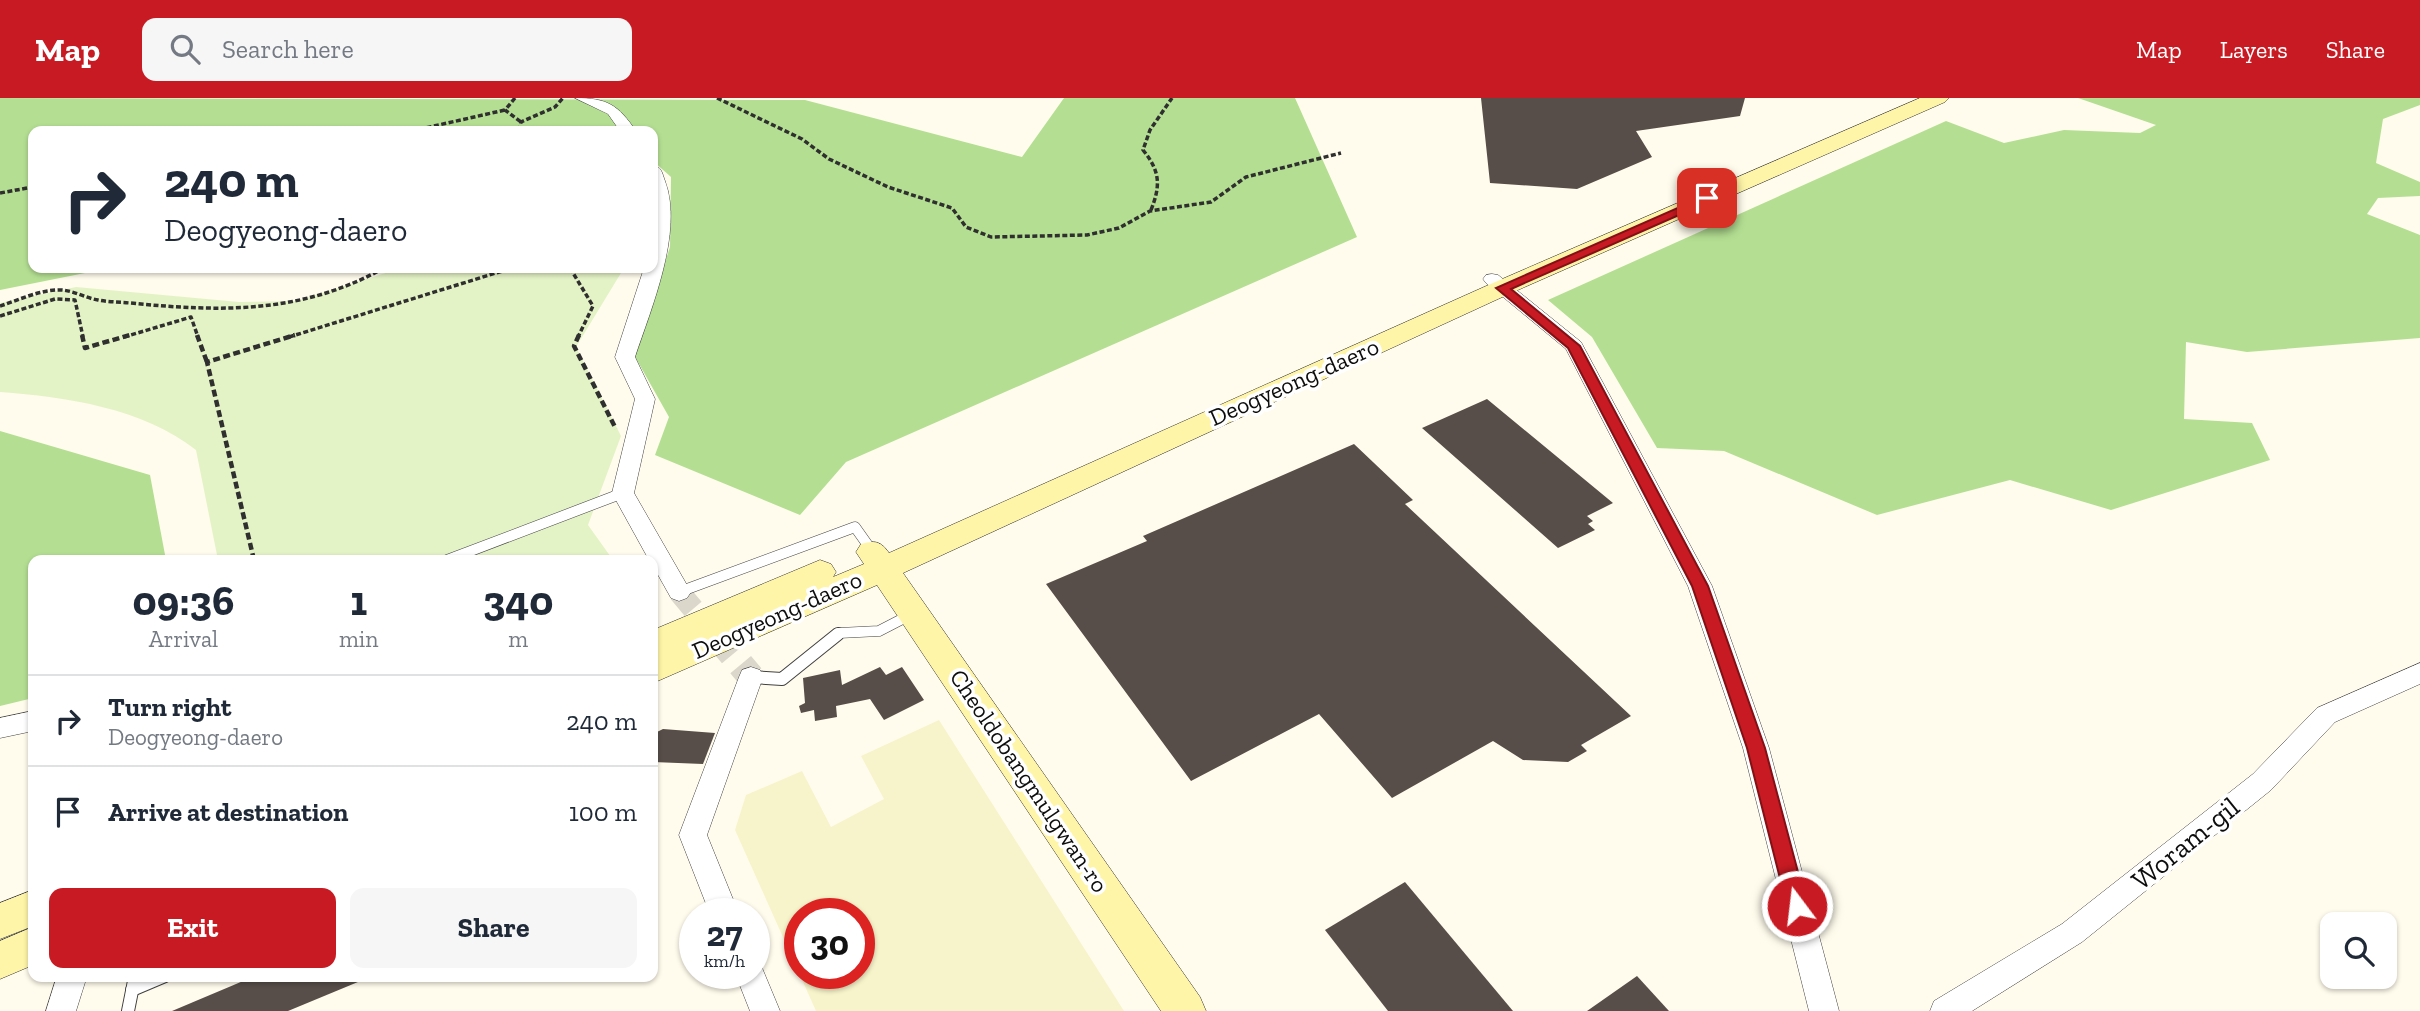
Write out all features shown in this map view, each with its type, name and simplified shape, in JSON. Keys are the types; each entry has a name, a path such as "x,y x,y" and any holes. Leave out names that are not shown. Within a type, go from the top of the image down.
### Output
{"street":[{"path":"583,98 613,111 624,126"},
{"name":"Deogyeong-daero","path":"658,668 877,560 1909,98"},
{"name":"Deogyeong-daero","path":"1497,283 1938,98"},
{"path":"658,179 661,184 658,248"},
{"path":"652,273 625,357 645,399 623,493 679,592"},
{"path":"1497,283 1574,346 1700,586 1756,748 1824,1011"},
{"name":"Deogyeong-daero","path":"658,642 877,560"},
{"name":"Cheoldobangmulgwan-ro","path":"877,560 1185,1011"},
{"name":"Woram-gil","path":"1945,1011 2072,933 2262,782 2326,715 2420,673"},
{"path":"719,898 693,835 751,677"},
{"path":"0,729 28,722"},
{"path":"0,921 28,910"},
{"path":"0,960 28,948"},
{"path":"61,1011 70,982"},
{"path":"756,989 765,1011"}],"lane":[{"path":"460,555 623,493"},
{"path":"679,592 855,527 877,560"},
{"path":"751,677 782,679 839,634 878,631 914,613"},
{"path":"128,1011 133,984"}],"path":[{"path":"434,126 505,110 515,98"},
{"path":"521,121 555,107 563,98"},
{"path":"717,98 802,139 829,159 888,187 923,196 952,208 966,228 991,237 1087,235 1119,228 1150,211 1211,202 1246,177 1341,153"},
{"path":"1150,211 1162,185 1156,164 1143,150 1150,130 1172,98"},
{"path":"505,110 521,121"},
{"path":"520,126 521,121"},
{"path":"0,193 28,188"},
{"path":"0,306 61,290 100,301 230,309 268,307 362,283 377,273"},
{"path":"207,362 497,273"},
{"path":"573,273 593,306 574,346 617,430"},
{"path":"0,316 55,299 75,300 85,348 191,317 207,362 253,555"}],"shaded area":[{"path":"939,720 1124,1011 816,1011 806,989 875,989 875,898 784,898 784,939 770,908 770,898 765,898 735,830 746,795 802,771 831,827 884,799 861,756"}],"green space":[{"path":"0,98 805,100 1022,157 1064,98 1295,98 1357,237 846,462 800,515 655,455 669,417 634,355 670,247 671,177 658,165 658,126 28,126 28,273 85,273 0,290"},
{"path":"2078,98 2420,98 2420,105 2383,119 2376,163 2420,182 2420,196 2378,198 2367,214 2420,235 2420,338 2247,352 2186,342 2184,419 2252,423 2270,460 2111,510 2010,480 1877,515 1724,451 1657,448 1592,337 1548,300 1946,121 2004,143 2064,130 2140,133 2156,125"},
{"path":"385,273 621,273 576,347 621,436 588,525 609,555 217,555 196,450 152,424 103,407 51,397 0,392 0,303 76,287 239,302 297,301"},
{"path":"0,431 150,475 165,555 28,555 28,699 0,706"}],"building":[{"path":"1481,98 1745,98 1740,116 1636,131 1652,157 1577,189 1490,183"},
{"path":"1487,399 1613,503 1587,516 1593,521 1588,524 1595,530 1558,548 1422,428"},
{"path":"1354,444 1413,500 1405,504 1631,716 1581,745 1587,751 1568,762 1523,760 1493,741 1392,798 1319,714 1191,781 1046,584 1147,541 1143,536"},
{"path":"880,667 886,675 902,667 924,700 884,720 870,699 836,706 837,717 815,721 814,710 801,713 799,706 805,703 803,678 840,670 842,685"},
{"path":"663,729 715,733 703,764 658,762 658,732"},
{"path":"1405,882 1513,1011 1388,1011 1325,930"},
{"path":"1637,976 1669,1011 1587,1011"},
{"path":"241,982 358,982 288,1011 172,1011"}],"tunnel":[{"path":"679,592 716,636"},
{"path":"715,634 751,677"}],"route":[{"path":"1707,198 1502,288 1574,346 1700,586 1756,748 1797,906"}]}
